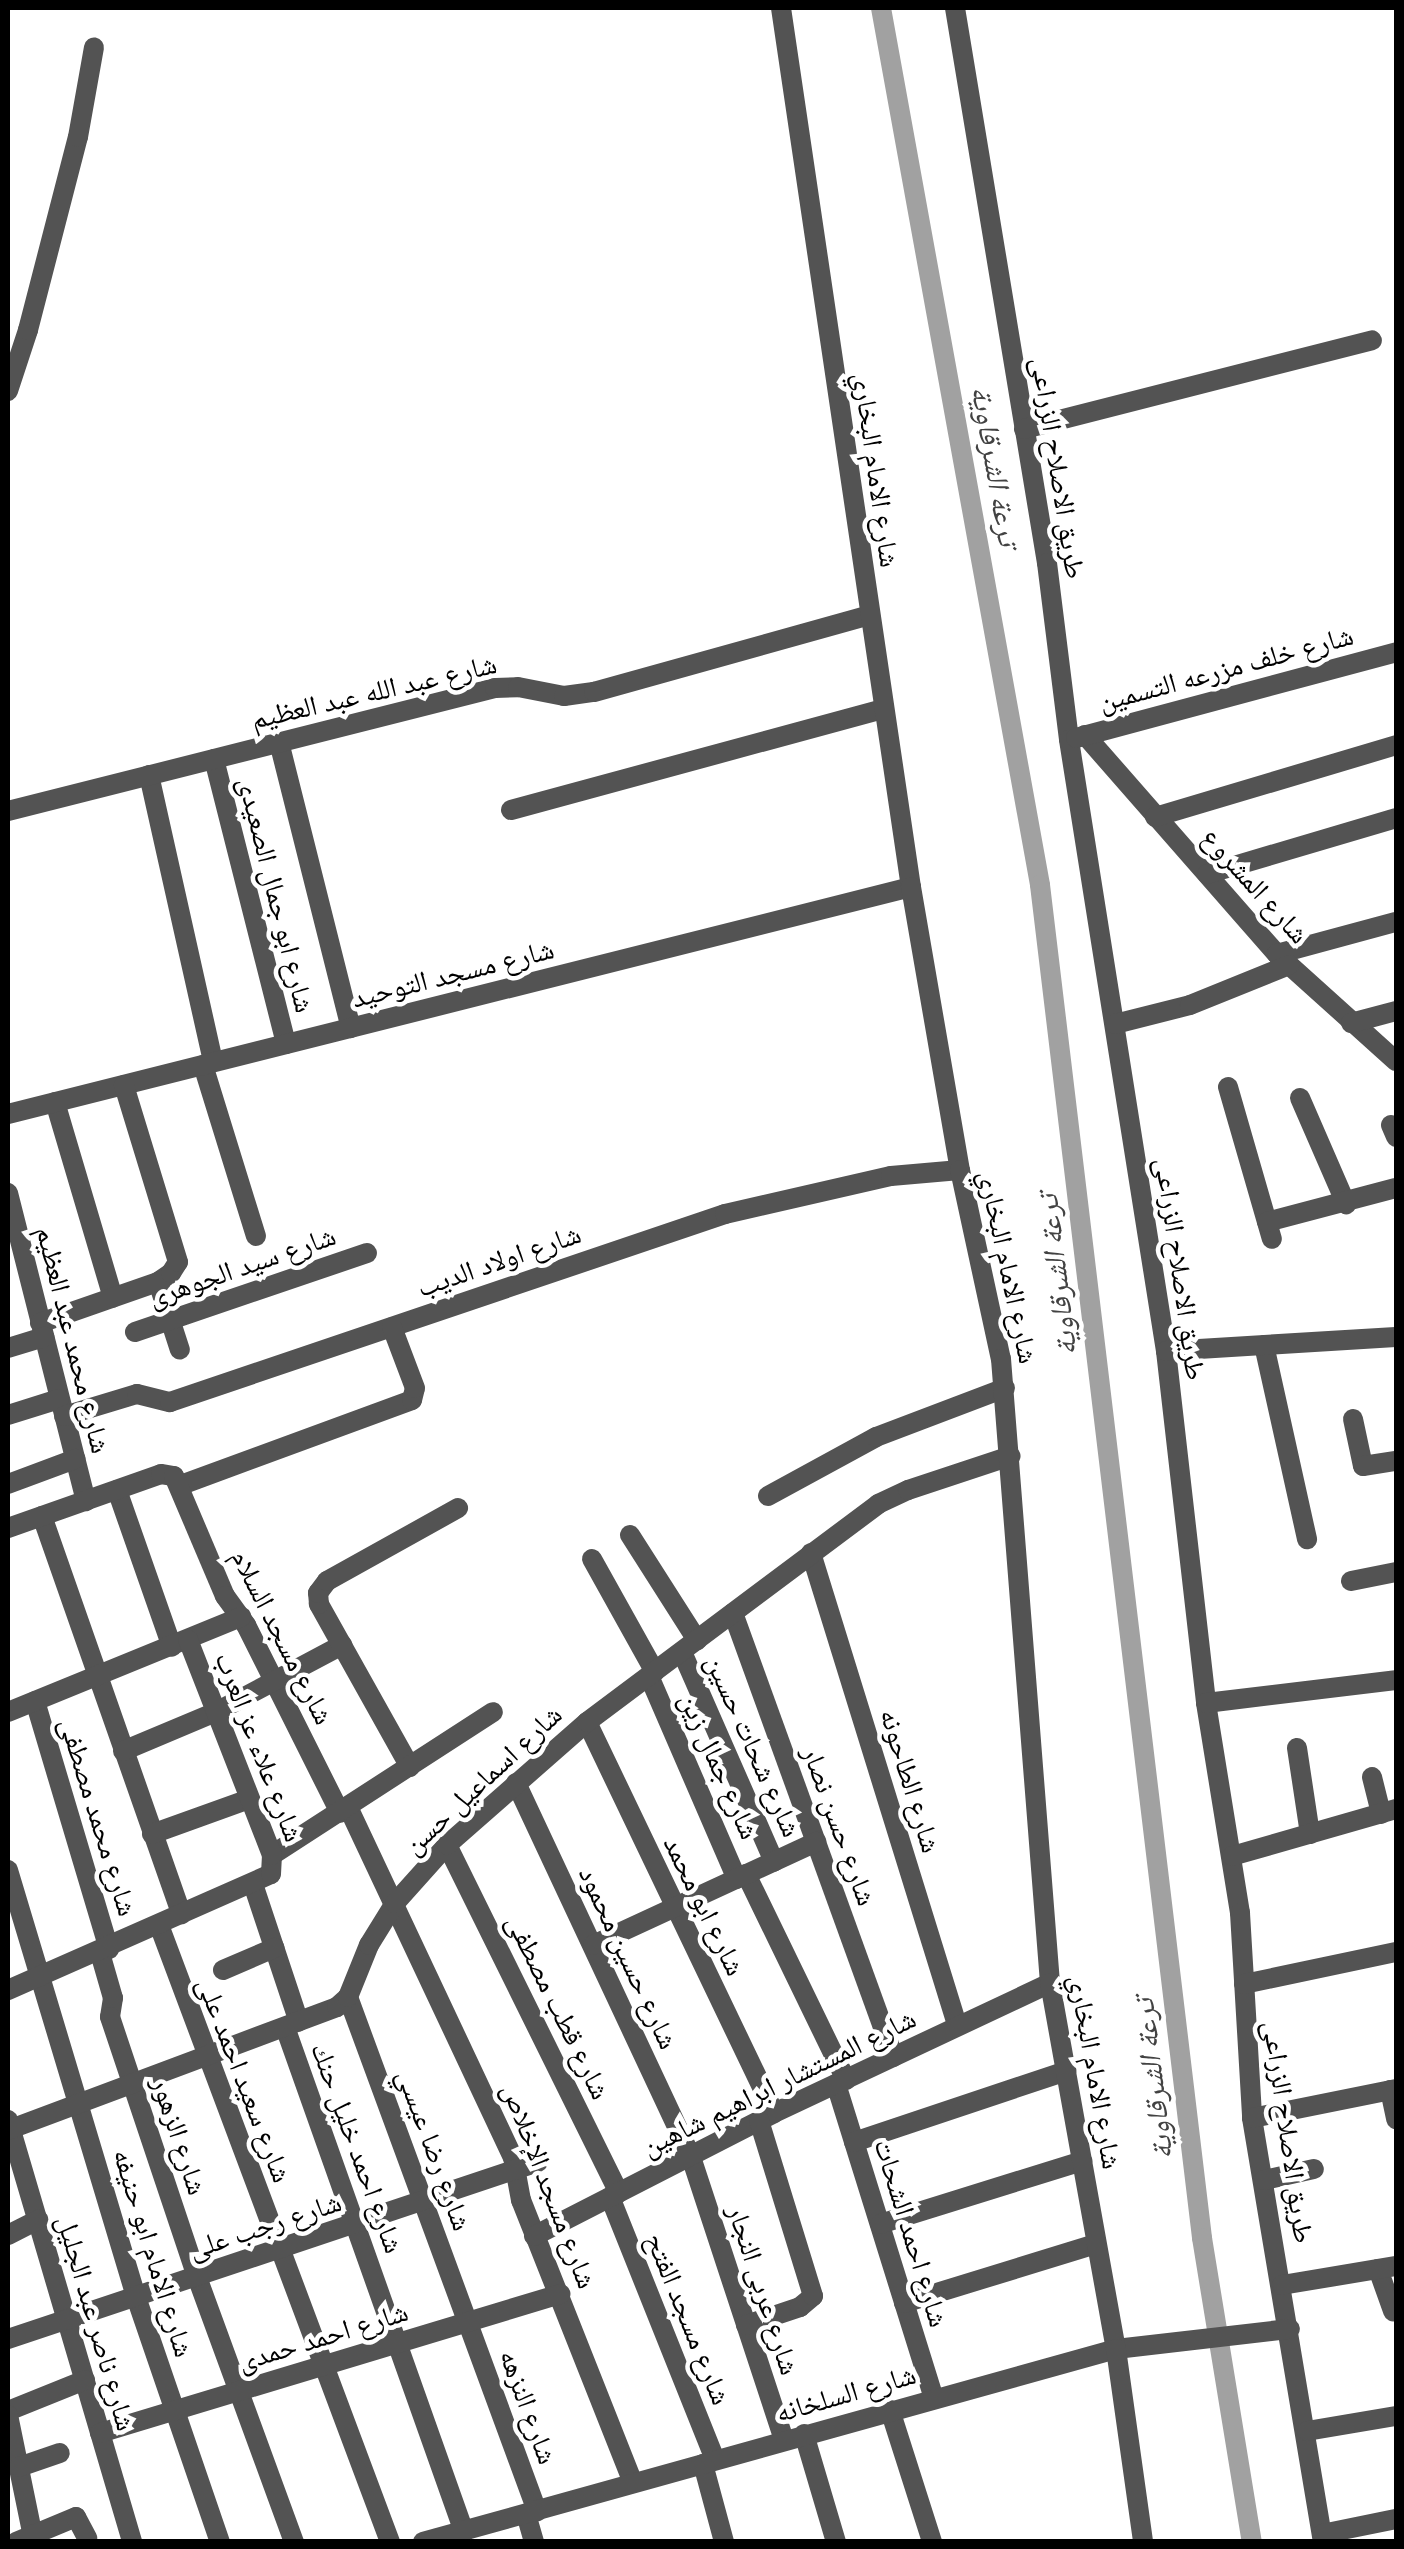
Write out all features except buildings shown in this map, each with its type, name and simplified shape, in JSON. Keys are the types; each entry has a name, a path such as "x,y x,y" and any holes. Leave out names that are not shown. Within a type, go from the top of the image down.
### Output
{"street":[{"name":"شارع الامام البخاري","path":"780,8 911,887 960,1170 1005,1388 1050,1983 1116,2349 1137,2540"},
{"name":"طريق الاصلاح الزراعى","path":"955,8 1077,738 1115,1024 1166,1352 1206,1703 1232,1856 1252,2118 1323,2538"},
{"path":"8,391 28,330 78,138 94,47"},
{"path":"1024,430 1372,340"},
{"name":"شارع عبد الله عبد العظيم","path":"8,811 495,688 518,687 564,696 594,692 869,614"},
{"name":"شارع خلف مزرعه التسمين","path":"1077,738 1396,652"},
{"path":"511,810 883,709"},
{"name":"شارع المشروع","path":"1077,738 1155,816 1283,960 1396,1061"},
{"path":"279,742 351,1028"},
{"path":"1155,816 1396,744"},
{"name":"شارع ابو جمال الصعيدى","path":"214,759 286,1044"},
{"path":"149,775 208,1063 256,1236"},
{"path":"1207,874 1396,818"},
{"name":"شارع مسجد التوحيد","path":"8,1114 911,887"},
{"path":"1115,1024 1190,1005 1283,960 1396,922"},
{"path":"1351,1022 1396,1011"},
{"path":"124,1085 178,1253 164,1278 170,1320 180,1350"},
{"path":"1228,1087 1270,1231 1396,1188"},
{"path":"1300,1098 1346,1204"},
{"path":"55,1102 113,1298"},
{"name":"شارع اولاد الديب","path":"8,1414 127,1396 170,1402 704,1220 874,1179 960,1170"},
{"name":"شارع محمد عبد العظيم","path":"8,1193 86,1501"},
{"name":"شارع سيد الجوهرى","path":"135,1332 367,1253"},
{"path":"8,1348 164,1278"},
{"path":"8,1290 31,1285"},
{"path":"8,1528 168,1474 180,1484 412,1400 415,1388 392,1327"},
{"path":"1166,1352 1396,1337"},
{"path":"1264,1345 1307,1539"},
{"path":"768,1496 876,1438 1005,1388"},
{"path":"1353,1419 1363,1466 1396,1461"},
{"name":"شارع اسماعيل حسن","path":"348,1998 369,1944 396,1903 448,1845 587,1722 892,1496 1011,1456"},
{"path":"8,1484 75,1459"},
{"name":"شارع مسجد السلام","path":"180,1484 225,1596 344,1810"},
{"name":"شارع علاء عز العرب","path":"117,1490 180,1643 216,1712 249,1799 266,1871"},
{"path":"410,1767 319,1604 318,1593 327,1581 458,1508"},
{"path":"42,1516 180,1914"},
{"name":"شارع شحات حسين","path":"630,1535 690,1646 774,1862"},
{"name":"شارع الطاحونه","path":"811,1553 957,2025"},
{"name":"شارع جمال زين","path":"592,1559 652,1674 742,1876 841,2082"},
{"path":"1351,1580 1396,1572"},
{"name":"شارع حسن نصار","path":"733,1613 894,2057"},
{"path":"8,1709 35,1702 240,1617"},
{"path":"123,1751 216,1712 342,1645"},
{"path":"1206,1703 1396,1680"},
{"name":"شارع محمد مصطفى","path":"35,1702 105,1951"},
{"path":"8,1990 105,1951 266,1871 344,1810 493,1712"},
{"name":"شارع ابو محمد","path":"587,1722 766,2117 812,2287 812,2296 800,2307 746,2324"},
{"path":"1298,1748 1310,1834"},
{"path":"1232,1856 1389,1812 1372,1777"},
{"name":"شارع حسين محمود","path":"516,1783 690,2157"},
{"path":"152,1834 249,1799"},
{"name":"شارع مسجد الإخلاص","path":"344,1810 396,1903 528,2166 521,2200 633,2483"},
{"path":"593,1945 816,1842"},
{"name":"شارع قطب مصطفى","path":"448,1845 615,2195"},
{"name":"شارع الامام ابو حنيفه","path":"8,1870 136,2297 220,2542"},
{"name":"شارع احمد خليل حنك","path":"266,1871 274,1948 292,2024 396,2344 464,2532"},
{"name":"شارع سعيد احمد على","path":"159,1925 174,1976 208,2056 390,2542"},
{"path":"223,1970 274,1948"},
{"name":"شارع الزهور","path":"105,1951 114,1998 110,2017 197,2277 294,2542"},
{"path":"1244,1984 1396,1952"},
{"name":"شارع المستشار ابراهيم شاهين","path":"534,2236 766,2117 1050,1983"},
{"path":"8,2126 79,2106 292,2024 348,1998"},
{"name":"شارع رضا عيسي","path":"348,1998 468,2322"},
{"path":"854,2142 1066,2070"},
{"name":"شارع احمد الشحات","path":"841,2082 854,2142 934,2398"},
{"path":"1252,2118 1393,2090 1396,2119"},
{"name":"شارع ناصر عبد الجليل","path":"8,2126 132,2542"},
{"name":"شارع عربى النجار","path":"690,2157 746,2324 836,2542"},
{"path":"880,2224 1082,2162"},
{"name":"شارع رجب على","path":"8,2339 528,2166"},
{"path":"1264,2180 1314,2168"},
{"name":"شارع مسجد الفتح","path":"615,2195 709,2462 724,2542"},
{"path":"8,2235 38,2220"},
{"path":"904,2303 1096,2244"},
{"path":"1282,2285 1388,2268 1393,2312"},
{"name":"شارع احمد حمدى","path":"100,2433 561,2294"},
{"name":"شارع النزهه","path":"468,2322 531,2512 534,2542"},
{"name":"شارع السلخانه","path":"422,2542 1116,2349 1290,2329"},
{"path":"85,2380 8,2413 28,2538 76,2517 87,2538"},
{"path":"890,2410 932,2542"},
{"path":"1307,2431 1396,2416"},
{"path":"19,2467 60,2454"},
{"path":"1323,2538 1396,2518"}],"waterway":[{"name":"ترعة الشرقاوية","path":"881,8 1040,885 1202,2238 1252,2542"}]}
